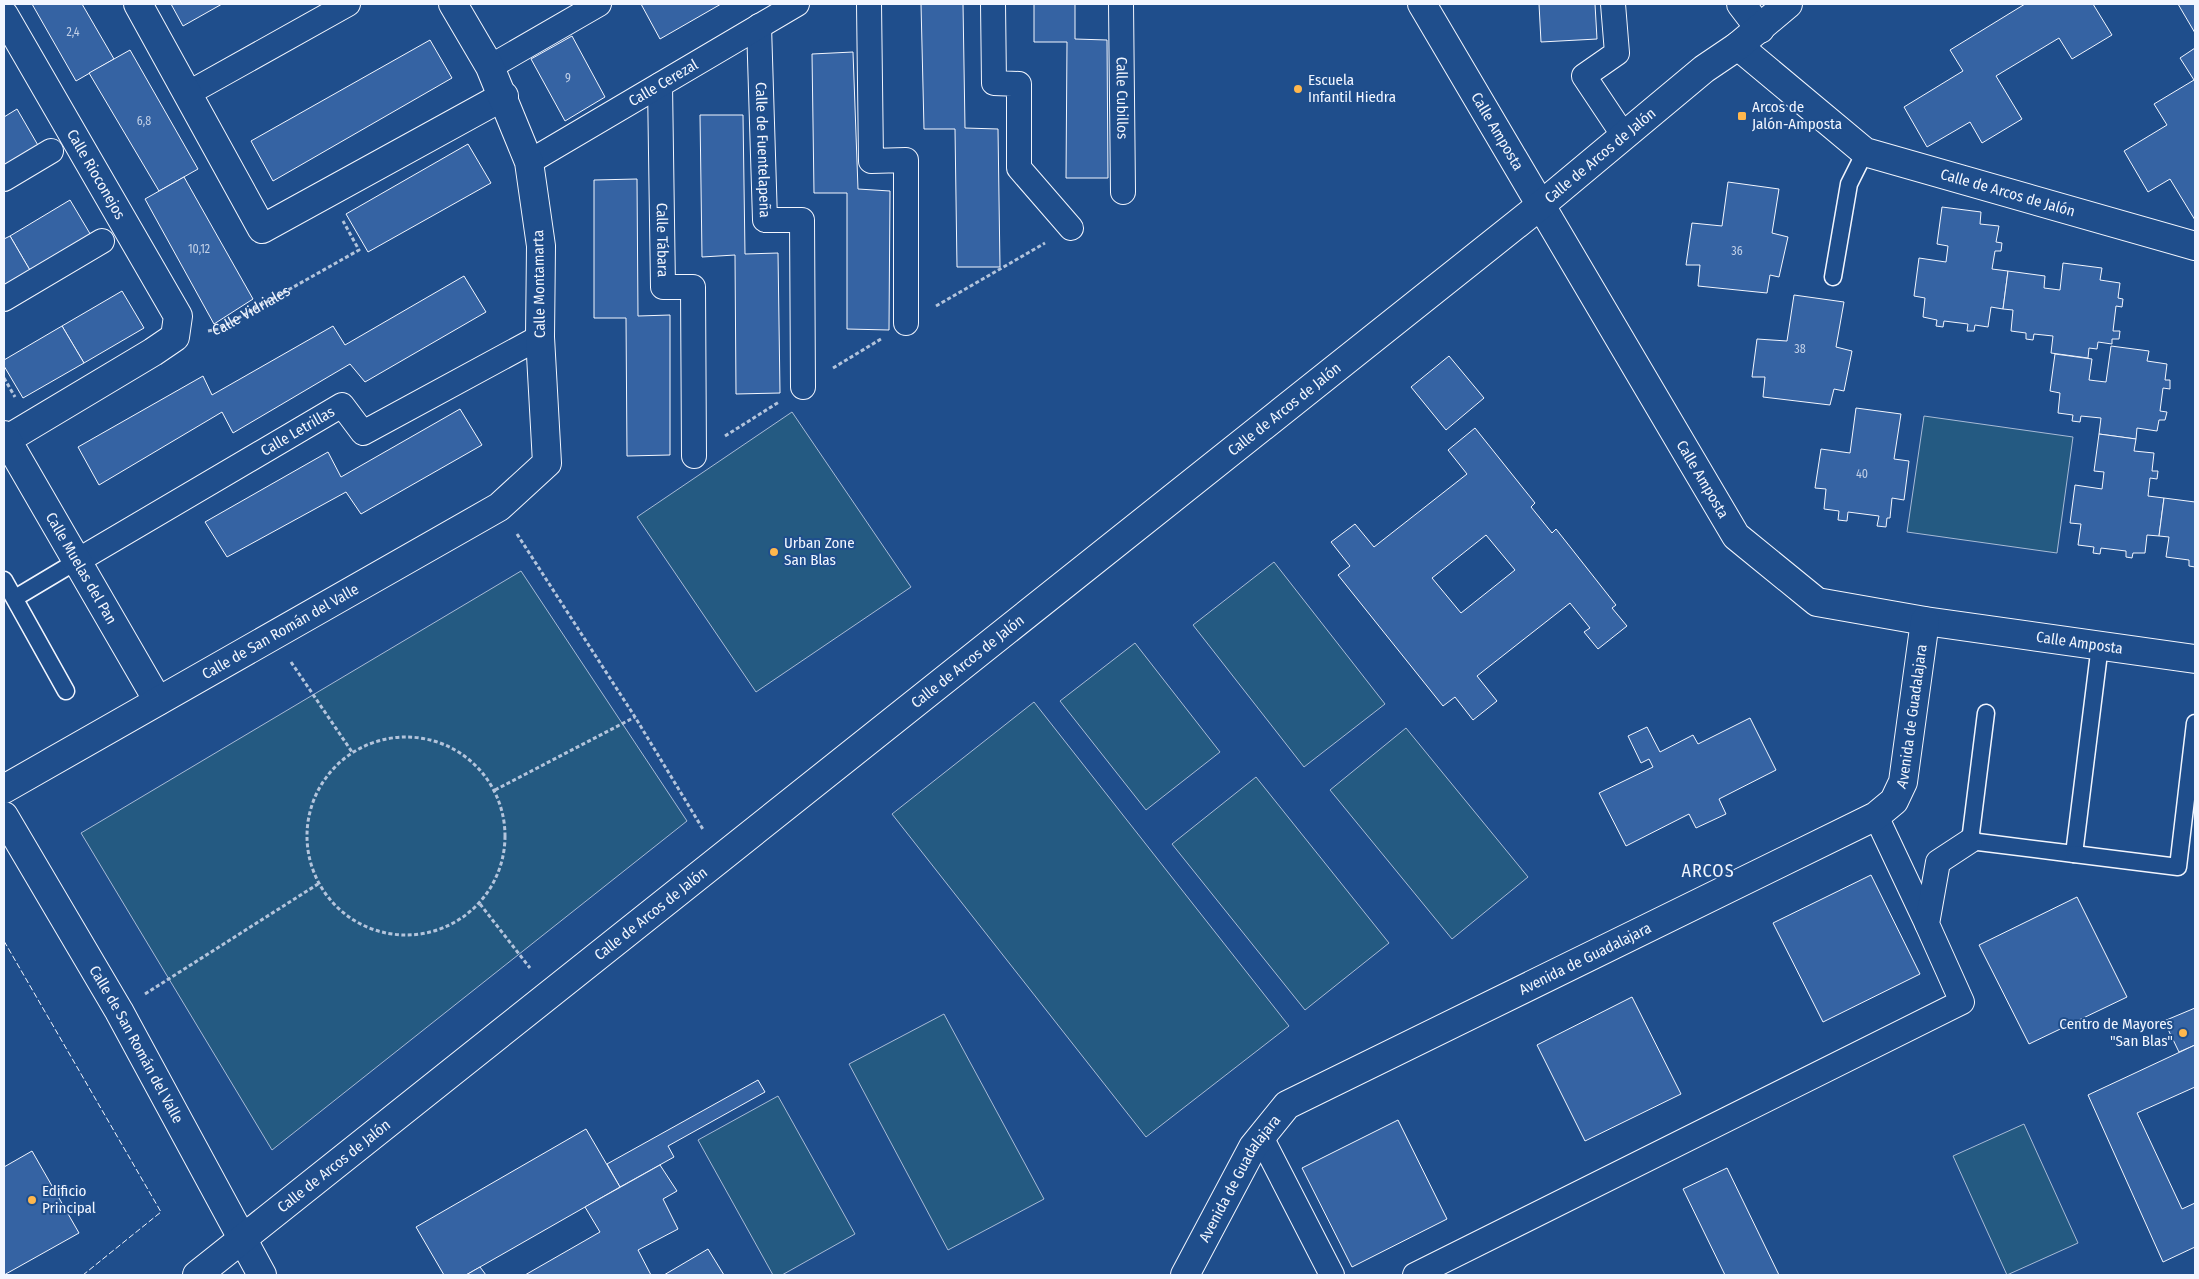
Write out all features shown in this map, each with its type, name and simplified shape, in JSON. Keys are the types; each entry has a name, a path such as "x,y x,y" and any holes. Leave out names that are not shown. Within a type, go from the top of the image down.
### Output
{"street":[{"path":"138,4 262,229 504,96"},
{"path":"187,94 348,4"},
{"name":"Calle Montamarta","path":"453,4 490,67 504,96 529,162 540,246 540,337 547,463"},
{"path":"490,67 599,4"},
{"name":"Calle Cerezal","path":"529,162 797,4"},
{"path":"869,4 871,161 906,160 906,323"},
{"path":"993,4 994,83 1019,84 1019,168 1072,228"},
{"name":"Calle Cubillos","path":"1121,4 1123,192"},
{"name":"Calle Amposta","path":"1422,4 1736,536 1817,602 1925,621 2195,659"},
{"path":"1613,4 1617,53 1584,76 1624,136"},
{"path":"1742,4 1760,29"},
{"name":"Calle de Arcos de Jalón","path":"197,1275 1541,205 1704,69 1760,29 1788,4"},
{"name":"Calle Rioconejos","path":"4,15 178,316 175,337"},
{"name":"Calle de Fuentelapeña","path":"759,26 765,220 802,220 803,387"},
{"name":"Calle de Arcos de Jalón","path":"1738,46 1865,152 2195,246"},
{"name":"Calle Tábara","path":"660,85 663,287 693,287 694,456"},
{"path":"4,179 50,152"},
{"path":"4,299 102,241"},
{"path":"5,437 153,352 175,337"},
{"name":"Calle Letrillas","path":"77,561 342,405 363,433 540,337"},
{"name":"Calle Muelas del Pan","path":"5,437 158,701"},
{"name":"Calle de San Román del Valle","path":"4,789 498,507 547,463"},
{"name":"Avenida de Guadalajara","path":"1185,1275 1253,1147 1287,1105 1876,816 1894,801 1903,782 1925,621"},
{"name":"Calle de San Román del Valle","path":"4,816 119,1011 262,1275"},
{"path":"1415,1275 1962,1002 1876,816"},
{"path":"1926,924 1938,862 1970,842"},
{"path":"1261,1137 1332,1275"}],"lane":[{"path":"1833,277 1850,184 1865,152"},
{"path":"14,598 77,561"},
{"path":"4,580 66,692"},
{"path":"2074,854 2100,645"},
{"path":"1986,714 1970,842 2178,867 2195,723"}],"path":[{"name":"Calle Vidriales","path":"175,337 218,329 359,250 327,193"},
{"path":"498,507 635,717 721,859"},
{"path":"273,636 352,752"},
{"path":"495,790 635,717"},
{"path":"416,737 448,746 475,764 495,790 503,813 505,845 502,861 494,884 480,904 455,923 425,934 394,935 364,926 338,909 318,884 308,856 306,826 314,797 330,771 352,752 383,739 416,737"},
{"path":"119,1011 318,884"},
{"path":"480,904 551,994"}],"shaded area":[{"name":"Urban Zone San Blas","path":"792,412 911,587 756,692 637,517"},
{"path":"1924,416 2073,437 2057,553 1907,532"},
{"path":"1274,562 1385,704 1304,767 1193,625"},
{"path":"521,571 687,821 272,1150 81,833"},
{"path":"1135,643 1220,752 1146,810 1060,701"},
{"path":"1034,702 1289,1026 1146,1137 892,814"},
{"path":"1406,728 1528,877 1452,939 1330,790"},
{"path":"1256,777 1389,943 1305,1010 1172,844"},
{"path":"944,1014 1044,1199 948,1250 849,1064"},
{"path":"778,1096 855,1234 782,1275 773,1275 698,1140"},
{"path":"2024,1124 2078,1243 2007,1275 1953,1156"}],"building":[{"path":"32,4 82,4 114,59 76,81"},
{"path":"171,4 222,4 183,26"},
{"path":"641,4 721,4 660,39"},
{"path":"921,4 963,4 965,128 998,129 1000,267 957,267 955,129 924,129"},
{"path":"1034,4 1075,4 1075,39 1107,40 1108,178 1066,178 1067,42 1034,42"},
{"path":"1539,4 1595,4 1597,39 1541,42"},
{"path":"2025,4 2093,4 2112,35 2072,59 2059,38 1996,76 2022,119 1982,143 1970,122 1927,147 1904,107 1963,71 1950,50"},
{"path":"2178,4 2195,4 2195,33"},
{"path":"572,36 605,97 565,121 531,59"},
{"path":"430,40 452,78 273,181 251,141"},
{"path":"2195,48 2195,220 2170,179 2148,192 2124,151 2167,125 2154,104 2194,80 2180,58"},
{"path":"130,50 198,169 159,191 89,73"},
{"path":"853,52 858,189 890,191 889,330 847,329 847,193 814,193 812,54"},
{"path":"17,109 39,147 4,167 4,117"},
{"path":"700,115 743,115 745,254 778,253 780,393 736,394 735,255 702,257"},
{"path":"468,144 491,183 368,252 346,214"},
{"path":"184,177 253,299 214,324 145,199"},
{"path":"637,179 638,316 670,315 670,455 627,456 626,318 594,318 594,180"},
{"path":"1728,182 1779,189 1772,233 1788,237 1779,277 1770,275 1767,293 1698,286 1700,265 1686,265 1692,223 1722,226"},
{"path":"70,200 92,237 31,272 10,236"},
{"path":"1942,207 1981,212 1980,224 1999,226 1996,242 2002,243 2001,251 1995,251 1992,269 2008,271 2003,309 1991,307 1988,327 1975,325 1974,331 1967,331 1968,324 1944,321 1943,327 1936,326 1937,320 1923,317 1925,298 1914,296 1919,258 1946,262 1948,246 1937,244"},
{"path":"10,236 31,272 4,289 4,239"},
{"path":"2063,263 2102,268 2100,280 2120,283 2118,298 2123,299 2122,307 2116,306 2113,331 2120,331 2119,339 2112,339 2112,344 2098,342 2097,349 2089,348 2088,358 2051,353 2053,336 2034,334 2033,340 2026,339 2026,333 2011,331 2013,310 2003,309 2008,271 2045,276 2044,288 2060,290"},
{"path":"464,276 486,312 365,382 350,364 233,433 222,412 99,485 78,447 203,376 212,395 333,326 345,345"},
{"path":"122,291 144,328 84,363 62,326"},
{"path":"1794,295 1844,302 1836,347 1852,351 1844,391 1834,389 1830,405 1763,397 1765,377 1752,377 1757,339 1787,341"},
{"path":"62,326 84,363 23,398 4,366 4,360"},
{"path":"2111,346 2149,351 2147,361 2167,364 2165,380 2170,380 2170,389 2163,388 2160,411 2167,412 2165,420 2159,420 2157,431 2137,428 2136,439 2099,434 2101,418 2081,416 2080,422 2072,421 2073,415 2058,413 2060,393 2050,391 2055,354 2092,359 2089,380 2106,382"},
{"path":"1449,356 1484,398 1446,430 1411,387"},
{"path":"1856,408 1901,414 1894,459 1909,461 1904,500 1892,498 1890,518 1887,518 1886,527 1877,526 1879,516 1848,512 1847,521 1838,520 1839,511 1824,509 1826,489 1815,488 1821,449 1850,453"},
{"path":"460,409 482,445 361,514 346,492 227,557 205,522 328,452 341,477"},
{"path":"1475,428 1535,503 1531,507 1552,533 1556,529 1616,605 1612,608 1627,626 1598,649 1584,632 1590,628 1570,603 1477,676 1497,701 1473,720 1455,697 1443,706 1338,575 1350,566 1331,542 1355,524 1374,547 1467,474 1448,450","holes":["1486,535 1515,570 1461,613 1432,578"]},
{"path":"2099,434 2136,439 2134,451 2154,453 2152,471 2158,471 2157,479 2150,478 2148,496 2164,498 2159,536 2147,535 2145,553 2133,553 2132,558 2126,557 2126,551 2101,548 2100,554 2093,553 2094,547 2078,545 2081,524 2070,523 2075,485 2102,489 2104,472 2094,471"},
{"path":"2164,498 2195,502 2195,567 2189,566 2189,560 2166,557 2169,537 2159,536"},
{"path":"1750,718 1776,770 1719,799 1726,814 1696,828 1689,814 1626,846 1599,793 1653,767 1649,759 1641,763 1628,736 1647,727 1660,752 1693,735 1698,744"},
{"path":"1871,875 1920,974 1823,1022 1773,923"},
{"path":"2077,897 2127,997 2029,1044 1979,945"},
{"path":"1632,997 1681,1094 1585,1141 1537,1045"},
{"name":"Centro de Mayores \"San Blas\"","path":"2195,1008 2195,1045 2179,1052 2164,1021"},
{"path":"2195,1045 2195,1087 2137,1113 2182,1209 2195,1203 2195,1247 2163,1262 2088,1095"},
{"path":"758,1080 765,1092 668,1146 674,1157 620,1187 607,1164"},
{"path":"1398,1120 1447,1219 1352,1267 1302,1168"},
{"path":"586,1129 620,1187 466,1275 444,1275 416,1227"},
{"name":"Edificio Principal","path":"32,1151 79,1233 4,1275 4,1167"},
{"path":"660,1165 677,1191 663,1199 678,1229 638,1250 651,1275 525,1275 600,1232 585,1207"},
{"path":"1727,1168 1779,1275 1725,1275 1683,1189"},
{"path":"708,1249 724,1275 664,1275"},
{"path":"480,1267 486,1275 466,1275"}],"fence":[{"path":"4,941 161,1212 83,1275"}],"place":[{"name":"Escuela Infantil Hiedra","path":"1298,89"},
{"name":"Arcos de Jalón-Amposta","path":"1742,116"},
{"name":"Urban Zone San Blas","path":"774,552"},
{"name":"Centro de Mayores \"San Blas\"","path":"2183,1033"},
{"name":"Edificio Principal","path":"32,1200"}],"district":[{"name":"ARCOS","path":"1708,871"}]}
